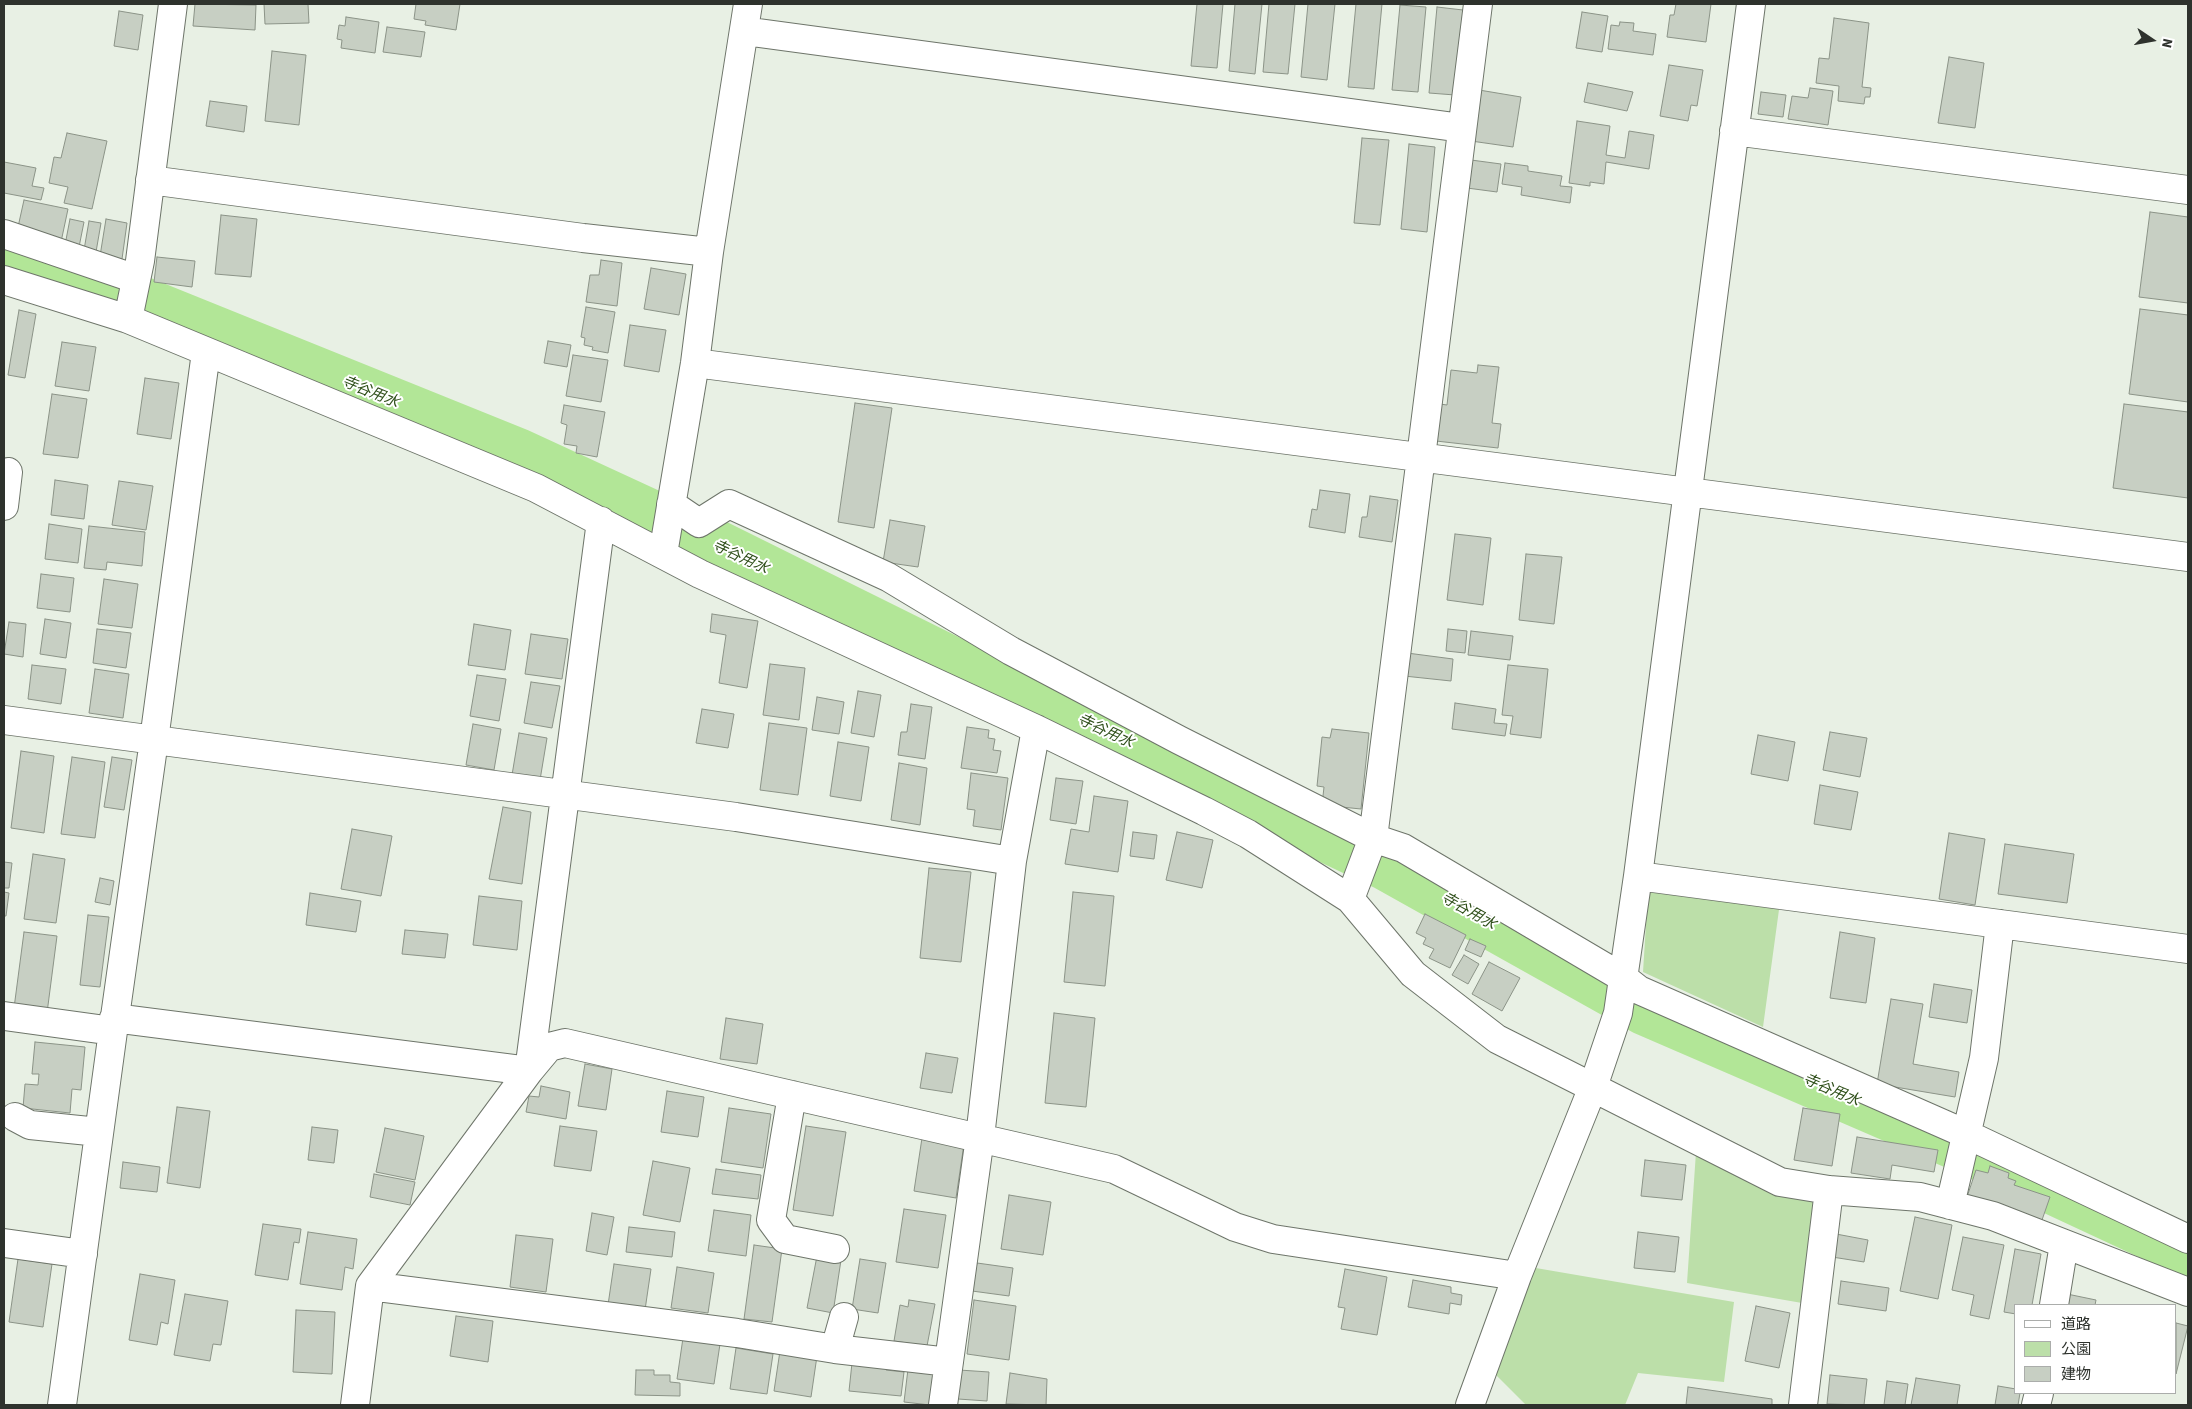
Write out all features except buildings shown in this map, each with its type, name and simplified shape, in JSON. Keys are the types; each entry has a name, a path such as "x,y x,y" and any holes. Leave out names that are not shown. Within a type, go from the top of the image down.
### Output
{"street":[{"path":"128,319 136,279 173,4"},
{"path":"663,554 695,364 709,252 748,4"},
{"path":"1350,899 1367,852 1421,458 1478,4"},
{"path":"1470,1405 1517,1276 1593,1087 1618,1013 1625,979 1751,4"},
{"path":"744,31 1462,128"},
{"path":"1734,131 2188,190"},
{"path":"150,180 583,238 709,252"},
{"path":"4,234 136,279"},
{"path":"4,280 128,319 536,488 700,574 1036,729 1240,830 1350,899 1413,974 1435,993 1497,1039 1780,1182 1829,1190 1920,1197 1993,1216 2188,1292"},
{"path":"62,1405 206,352"},
{"path":"695,364 2188,558"},
{"path":"4,506 8,472"},
{"path":"671,504 699,523 730,504 888,577 1011,651 1179,740 1367,852 1403,848 1625,979 1639,990 1966,1134 2188,1238"},
{"path":"529,1071 601,521"},
{"path":"4,720 758,820 1012,860"},
{"path":"943,1405 980,1137 1012,860 1036,729"},
{"path":"1638,876 2188,949"},
{"path":"1950,1205 1984,1058 2000,924"},
{"path":"4,1016 114,1024 529,1071"},
{"path":"355,1405 370,1286 529,1071 549,1047 565,1043 1114,1169 1235,1227 1273,1239 1517,1276"},
{"path":"792,1095 771,1220 785,1239 835,1249"},
{"path":"15,1117 30,1125 99,1132"},
{"path":"1803,1405 1829,1190"},
{"path":"4,1243 82,1254"},
{"path":"2054,1304 2064,1244"},
{"path":"370,1286 738,1333 835,1349 949,1362"},
{"path":"835,1349 844,1317"}],"green space":[{"path":"1649,877 1781,895 1763,1027 1643,972"},
{"path":"1696,1152 1819,1205 1802,1303 1687,1283"},
{"path":"1530,1267 1734,1302 1724,1382 1638,1373 1625,1405 1526,1405 1491,1370"}],"waterway":[{"name":"寺谷用水","path":"4,253 105,286 519,453 714,543 974,672 1386,866 1645,1011 1969,1151 2188,1253"}]}
